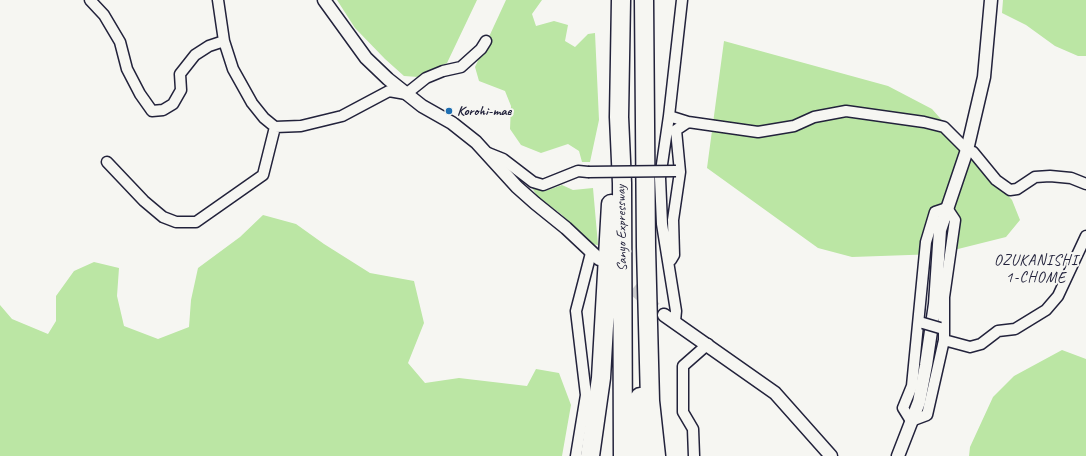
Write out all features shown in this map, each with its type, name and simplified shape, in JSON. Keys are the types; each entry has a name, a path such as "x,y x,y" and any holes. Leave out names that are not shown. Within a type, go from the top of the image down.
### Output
{"highway":[{"name":"Sanyo Expressway","path":"621,0 619,117 622,214 623,456"},
{"name":"Sanyo Expressway","path":"640,456 639,288 644,0"},
{"path":"644,0 646,247 650,401 656,456"},
{"path":"590,456 600,378 614,158 619,117"}],"street":[{"path":"90,0 104,15 120,42 127,69 140,94 152,111 163,110 173,104 181,90 180,74 196,55 210,46 224,41"},
{"path":"218,0 224,41 232,69 252,103 264,118 274,127 301,126 342,116 389,91 406,94 426,78 443,71 462,67 481,49 486,42"},
{"path":"324,0 366,58 406,94 452,123 488,153 517,187 534,203 566,228 595,256 576,311 586,395 576,456"},
{"path":"674,321 676,311 662,224 660,178 669,116 682,0"},
{"path":"898,456 919,402 935,304 940,230 967,150 984,77 991,0"},
{"path":"669,116 688,122 758,132 794,126 814,117 846,111 924,122 944,127 967,150 973,152 996,180 1010,190 1017,189 1035,177 1050,176 1071,178 1086,184"},
{"path":"669,262 674,255 673,220 678,171 676,130 688,122"},
{"path":"107,162 144,201 163,217 176,222 196,222 263,175 274,127"},
{"path":"488,153 503,158 533,182 542,185 578,171 678,171"},
{"path":"911,421 903,408 912,386 921,322 926,242 935,212 947,208"},
{"path":"911,421 927,415 944,340 942,329 944,297 955,220 947,208"},
{"path":"944,340 970,347 981,344 998,331 1015,329 1046,310 1058,296 1086,236"},
{"path":"664,315 708,344 775,393 831,456"},
{"path":"921,322 942,329"},
{"path":"694,456 693,429 683,412 683,366 708,344"}],"green space":[{"path":"337,0 477,0 447,63 418,77 404,76 385,59 355,28"},
{"path":"506,0 542,0 532,14 536,26 554,21 568,25 565,41 575,47 588,34 595,33 599,120 590,162 582,162 579,151 568,144 541,153 521,145 510,129 511,106 505,91 479,81 475,67"},
{"path":"1003,0 1086,0 1086,56 1078,56 1055,46 1026,25 1002,13"},
{"path":"724,41 888,86 932,109 1012,200 1020,220 1006,237 938,254 852,257 818,248 707,168"},
{"path":"562,185 573,190 593,188 598,245 590,244 561,214 538,197 532,188 545,191"},
{"path":"263,215 296,224 324,244 370,273 414,281 424,323 408,363 425,383 459,378 527,386 536,369 559,373 571,405 562,456 0,456 0,305 12,319 48,334 56,321 56,296 74,271 94,262 119,268 117,296 124,326 158,339 189,327 191,300 198,268 240,237"},
{"path":"1062,350 1086,359 1086,456 969,456 970,447 993,397 1014,376"}],"tunnel":[{"path":"619,277 664,315"}],"place":[{"name":"Korohi-mae","path":"449,111"}],"district":[{"name":"OZUKANISHI 1-CHOME","path":"1036,270"}]}
